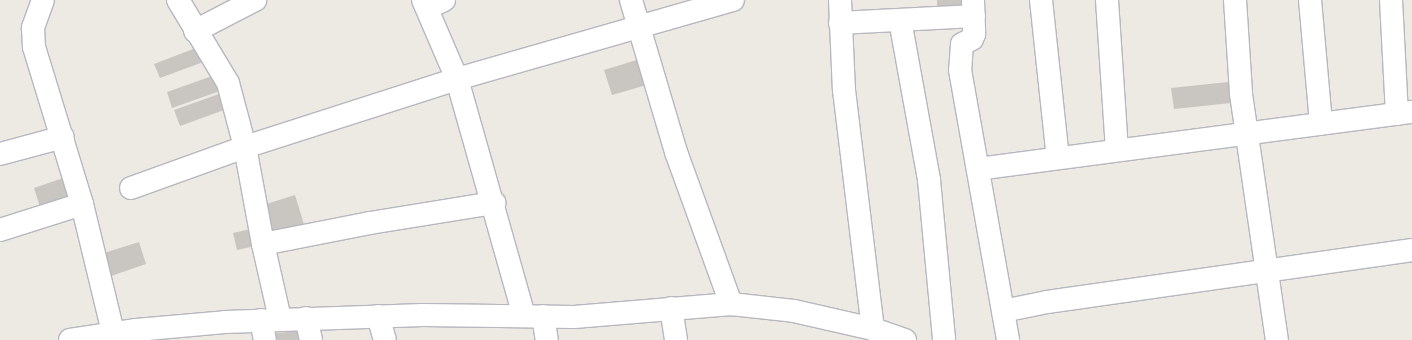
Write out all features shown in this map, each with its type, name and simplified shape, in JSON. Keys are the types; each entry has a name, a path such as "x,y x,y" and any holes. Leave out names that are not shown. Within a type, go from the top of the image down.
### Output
{"street":[{"path":"44,0 32,28 34,47 63,137 82,204 114,337"},
{"path":"178,0 195,31 222,69 228,83 245,147 263,244 269,327"},
{"path":"195,31 255,0"},
{"path":"631,0 676,152 731,304"},
{"path":"131,188 245,147 457,79 734,0"},
{"path":"840,0 844,90 873,329"},
{"path":"1041,0 1058,158"},
{"path":"1107,0 1117,149"},
{"path":"1235,0 1240,94 1277,340"},
{"path":"1310,0 1321,124"},
{"path":"978,169 1117,149 1246,136 1405,113 1391,0"},
{"path":"431,3 457,79 494,202 533,315 547,340"},
{"path":"840,23 900,20 973,8 974,34 972,39 962,44 959,56 1008,340"},
{"path":"900,20 929,180 944,340"},
{"path":"0,154 63,137"},
{"path":"263,244 370,222 494,202"},
{"path":"0,230 82,204"},
{"path":"1003,311 1047,302 1412,250"},
{"path":"70,340 269,327 306,318 533,315 574,317 731,304 794,311 873,329 904,340"},
{"path":"671,308 676,340"},
{"path":"378,316 385,340"},
{"path":"306,318 311,340"}],"building":[{"path":"937,0 961,0 962,13 937,14"},
{"path":"201,46 206,61 160,78 154,64"},
{"path":"643,58 650,84 612,95 604,70"},
{"path":"215,75 220,91 172,108 167,92"},
{"path":"1228,82 1231,103 1174,109 1171,88"},
{"path":"219,94 224,110 180,126 174,110"},
{"path":"63,178 69,197 40,207 34,188"},
{"path":"295,195 306,231 275,241 263,205"},
{"path":"255,228 259,245 237,250 233,233"},
{"path":"139,242 146,264 111,276 104,253"},
{"path":"297,331 298,340 269,340 268,334"}]}
